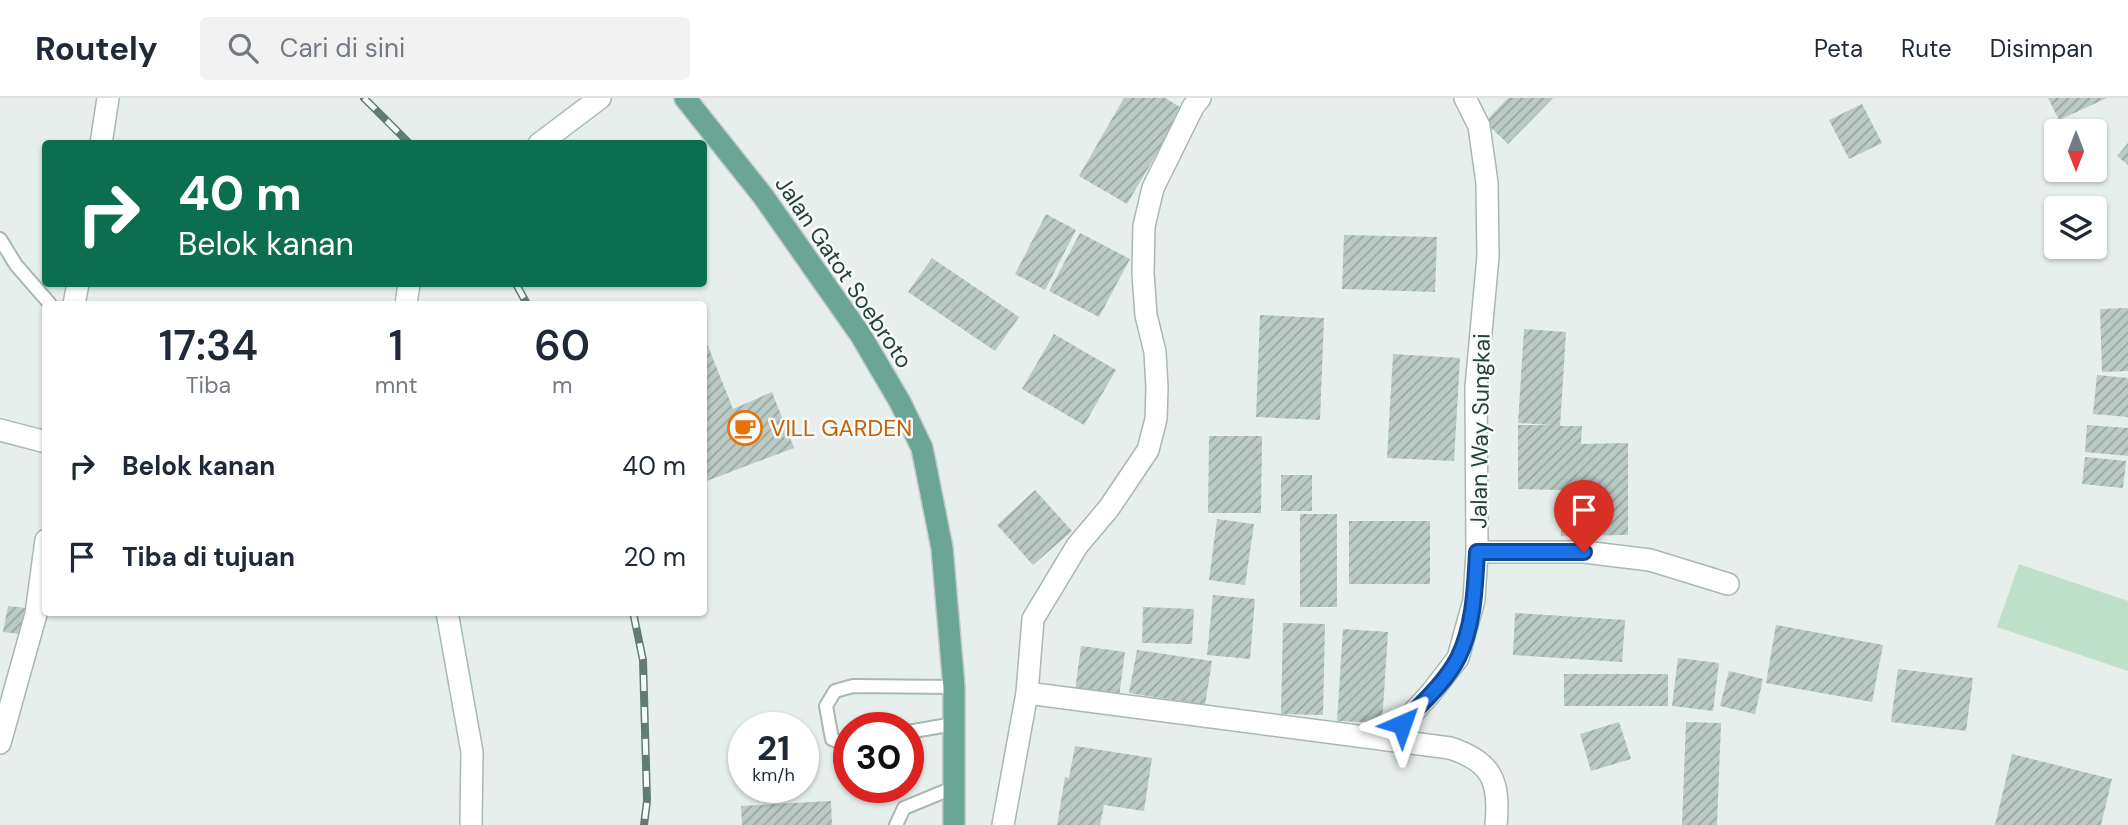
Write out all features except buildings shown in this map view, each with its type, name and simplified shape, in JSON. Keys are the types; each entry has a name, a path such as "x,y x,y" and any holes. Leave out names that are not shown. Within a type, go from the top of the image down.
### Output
{"main road":[{"name":"Jalan Gatot Soebroto","path":"685,98 763,197 860,334 900,401 922,448 942,548 954,687 954,825"}],"street":[{"path":"102,140 108,98"},
{"path":"545,140 600,98"},
{"path":"1003,825 1027,693 1033,619 1077,546 1109,508 1148,450 1156,419 1157,388 1155,352 1146,315 1144,226 1153,188 1200,98"},
{"name":"Jalan Way Sungkai","path":"1388,740 1431,693 1458,658 1474,600 1477,552 1476,387 1488,256 1487,183 1479,126 1465,98"},
{"path":"0,430 42,441"},
{"path":"1477,552 1584,552 1650,560 1728,584"},
{"path":"0,743 37,614 42,573"},
{"path":"448,616 472,752 471,825"},
{"path":"1027,693 1450,748 1470,755 1493,776 1497,794 1496,825"}],"lane":[{"path":"0,239 16,264 47,301"},
{"path":"833,739 826,706 835,691 853,686 954,687"},
{"path":"924,729 954,724"},
{"path":"896,825 904,808 954,787"}],"green space":[{"path":"2019,564 2128,601 2128,671 1997,627"}],"railway":[{"path":"364,98 406,140"},
{"path":"518,287 525,301"},
{"path":"634,616 643,660 647,801 644,825"}],"place":[{"name":"VILL GARDEN","path":"745,428"}],"route":[{"path":"1402,724 1458,658 1474,600 1477,552 1584,552"}]}
